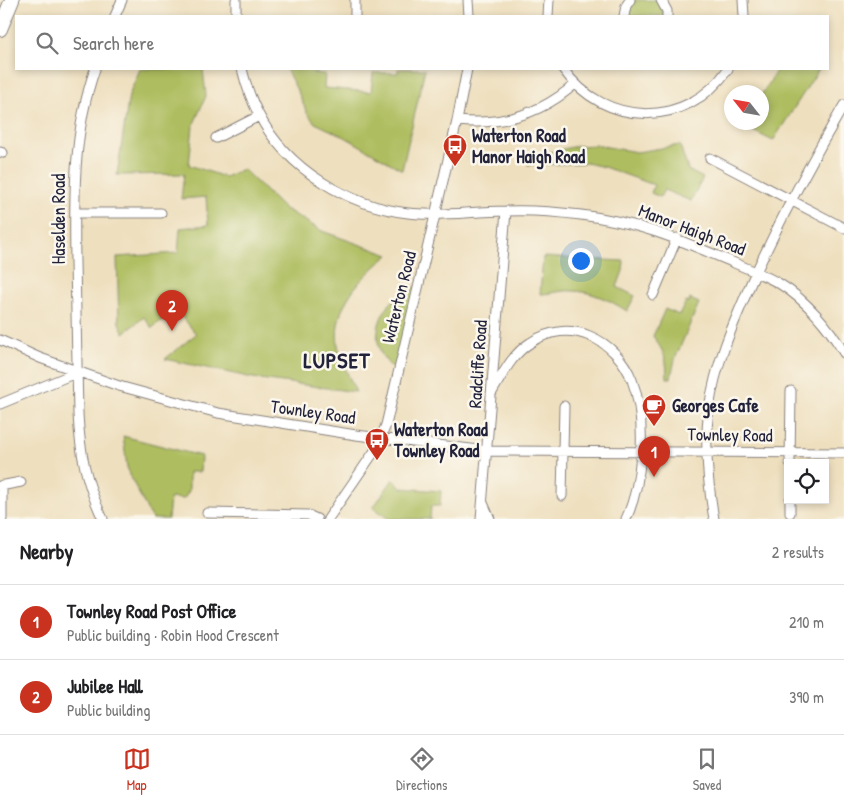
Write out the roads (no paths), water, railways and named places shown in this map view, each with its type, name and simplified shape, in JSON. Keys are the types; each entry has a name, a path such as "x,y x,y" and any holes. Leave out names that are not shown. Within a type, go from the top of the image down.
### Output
{"highway":[{"path":"0,30 12,0"}],"street":[{"path":"115,15 122,0"},
{"path":"236,0 236,15"},
{"path":"355,0 355,15"},
{"path":"468,0 469,15"},
{"path":"548,0 548,15"},
{"path":"624,15 626,6 630,0"},
{"path":"661,0 667,15"},
{"path":"743,0 744,15"},
{"name":"Haselden Road","path":"95,70 88,87 79,130 74,181 80,445 84,471 93,498 103,519"},
{"name":"Manor Haigh Road","path":"242,70 249,94 259,116 292,159 331,188 358,201 374,207 409,213 559,212 626,222 678,238 781,285 815,314 843,348"},
{"name":"Waterton Road","path":"328,519 382,438 436,214 467,70"},
{"path":"564,70 575,84 594,99 615,109 638,113 662,112 685,105 706,93 718,83 727,70"},
{"path":"457,121 489,122 520,116 549,103 575,84"},
{"path":"714,519 707,451 709,410 720,361 756,272 790,200 844,105"},
{"path":"216,138 259,116"},
{"path":"710,158 844,228"},
{"name":"Radcliffe Road","path":"481,519 506,211"},
{"path":"75,213 161,213"},
{"path":"653,295 678,238"},
{"path":"491,394 512,360 529,343 550,333 571,330 584,333 607,345 625,365 632,380 638,407 641,451 636,490 626,519"},
{"name":"Townley Road","path":"0,340 40,358 119,386 218,413 265,422 382,438 487,450 844,453"},
{"path":"494,351 512,360"},
{"path":"0,404 78,372"},
{"path":"790,459 792,390"},
{"path":"562,496 564,406"},
{"path":"2,519 3,496 1,486 21,482"},
{"path":"482,501 490,519"},
{"path":"790,504 790,513"},
{"path":"207,513 308,515 317,519"}],"place":[{"name":"Waterton Road Manor Haigh Road","path":"455,167"},
{"name":"Jubilee Hall","path":"172,331"},
{"name":"Georges Cafe","path":"654,427"},
{"name":"Waterton Road Townley Road","path":"377,461"},
{"name":"Townley Road Post Office","path":"654,477"}],"district":[{"name":"LUPSET","path":"337,360"}]}
